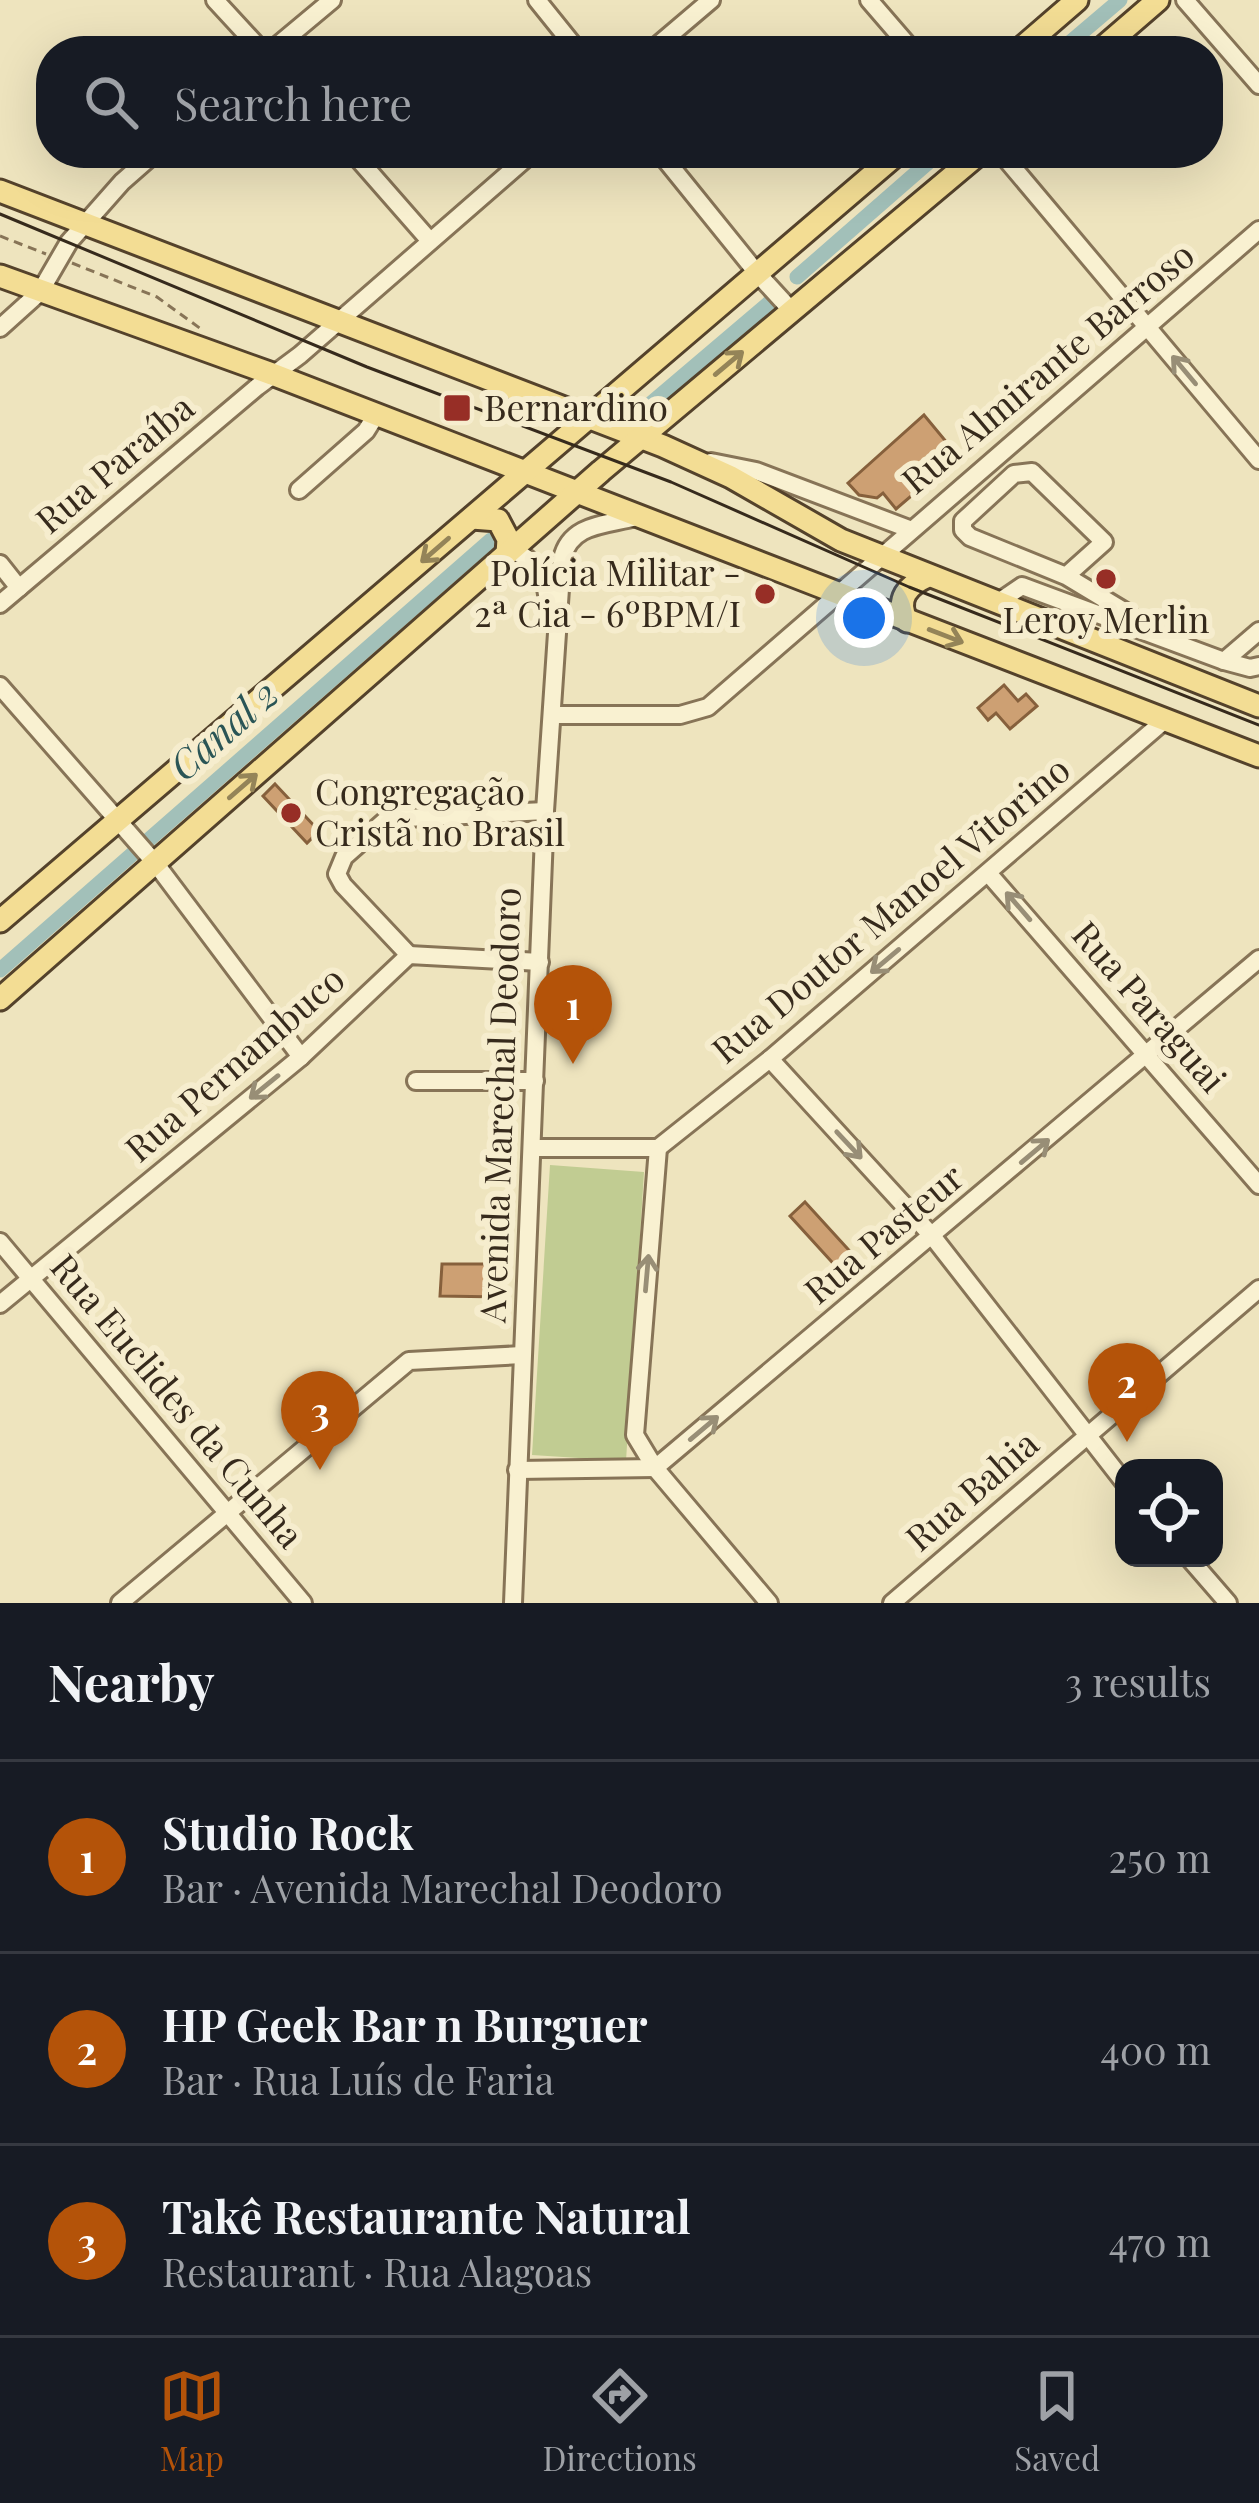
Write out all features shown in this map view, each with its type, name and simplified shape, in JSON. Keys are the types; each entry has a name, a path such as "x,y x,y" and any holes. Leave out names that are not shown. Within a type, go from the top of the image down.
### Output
{"main road":[{"path":"1036,36 1078,0"},
{"path":"1116,36 1158,0"},
{"path":"0,921 122,827 523,473 880,168"},
{"path":"0,999 150,858 962,168"},
{"path":"0,191 689,457 828,534 1259,706"},
{"path":"0,276 272,374 1259,757"},
{"path":"472,518 498,520 510,552"},
{"path":"907,621 904,594 928,576"}],"street":[{"path":"215,0 252,36"},
{"path":"286,36 332,0"},
{"path":"537,0 566,36"},
{"path":"669,36 711,0"},
{"path":"869,0 900,36"},
{"path":"1185,0 1216,36"},
{"path":"1223,44 1259,86"},
{"path":"0,328 40,292 69,242 138,168"},
{"path":"366,168 430,241"},
{"name":"Rua Paraíba","path":"0,604 515,168"},
{"path":"672,168 791,310"},
{"path":"1014,168 1259,460"},
{"name":"Rua Almirante Barroso","path":"553,715 701,711 1259,230"},
{"path":"299,490 366,431 376,415"},
{"path":"689,457 756,471 908,530"},
{"path":"1066,576 1104,542 1032,472 1014,474 963,521 963,530 970,537 1066,576 1129,614"},
{"name":"Avenida Marechal Deodoro","path":"513,1603 544,811 565,547 581,531 636,518"},
{"path":"510,552 533,561 546,581 553,668"},
{"path":"0,564 19,587"},
{"path":"997,603 1022,586 1223,661 1259,666"},
{"path":"1223,661 1259,632"},
{"path":"0,686 150,858 301,1057"},
{"name":"Rua Doutor Manoel Vitorino","path":"658,1148 770,1059 1165,720"},
{"path":"540,962 409,956 337,874 344,857 386,819 544,811"},
{"name":"Rua Paraguai","path":"988,873 1259,1185"},
{"name":"Rua Pernambuco","path":"0,1304 301,1057 409,956"},
{"name":"Rua Pasteur","path":"656,1468 1259,959"},
{"path":"770,1059 933,1237 1115,1472"},
{"path":"416,1081 535,1081"},
{"path":"532,1148 658,1148 633,1424 640,1447 656,1468 770,1603"},
{"name":"Rua Euclides da Cunha","path":"0,1242 303,1603"},
{"name":"Rua Bahia","path":"892,1603 1259,1289"},
{"path":"120,1603 410,1361 522,1355"},
{"path":"517,1470 656,1468"},
{"path":"1197,1567 1228,1603"}],"green space":[{"path":"550,1165 644,1172 626,1461 532,1455"}],"building":[{"path":"924,415 958,456 896,509 883,493 877,498 859,495 848,483"},
{"path":"1004,685 1018,701 1026,694 1037,706 1010,729 996,713 988,720 978,708"},
{"name":"Congregação Cristã no Brasil","path":"275,784 319,831 307,843 263,796"},
{"path":"805,1202 856,1258 841,1272 790,1216"},
{"path":"442,1264 502,1264 501,1297 440,1296"}],"waterway":[{"name":"Canal 2","path":"1078,36 1120,0"},
{"name":"Canal 2","path":"797,277 922,168"},
{"name":"Canal 2","path":"635,417 769,303"},
{"name":"Canal 2","path":"0,970 491,540"}],"tram line":[{"path":"0,214 367,367 671,482 909,587 1259,725"}],"place":[{"name":"Bernardino","path":"457,408"},
{"name":"Leroy Merlin","path":"1106,579"},
{"name":"Polícia Militar - 2ª Cia - 6ºBPM/I","path":"765,594"},
{"name":"Congregação Cristã no Brasil","path":"291,813"},
{"name":"Studio Rock","path":"573,1064"},
{"name":"HP Geek Bar n Burguer","path":"1127,1442"},
{"name":"Takê Restaurante Natural","path":"320,1470"}]}
